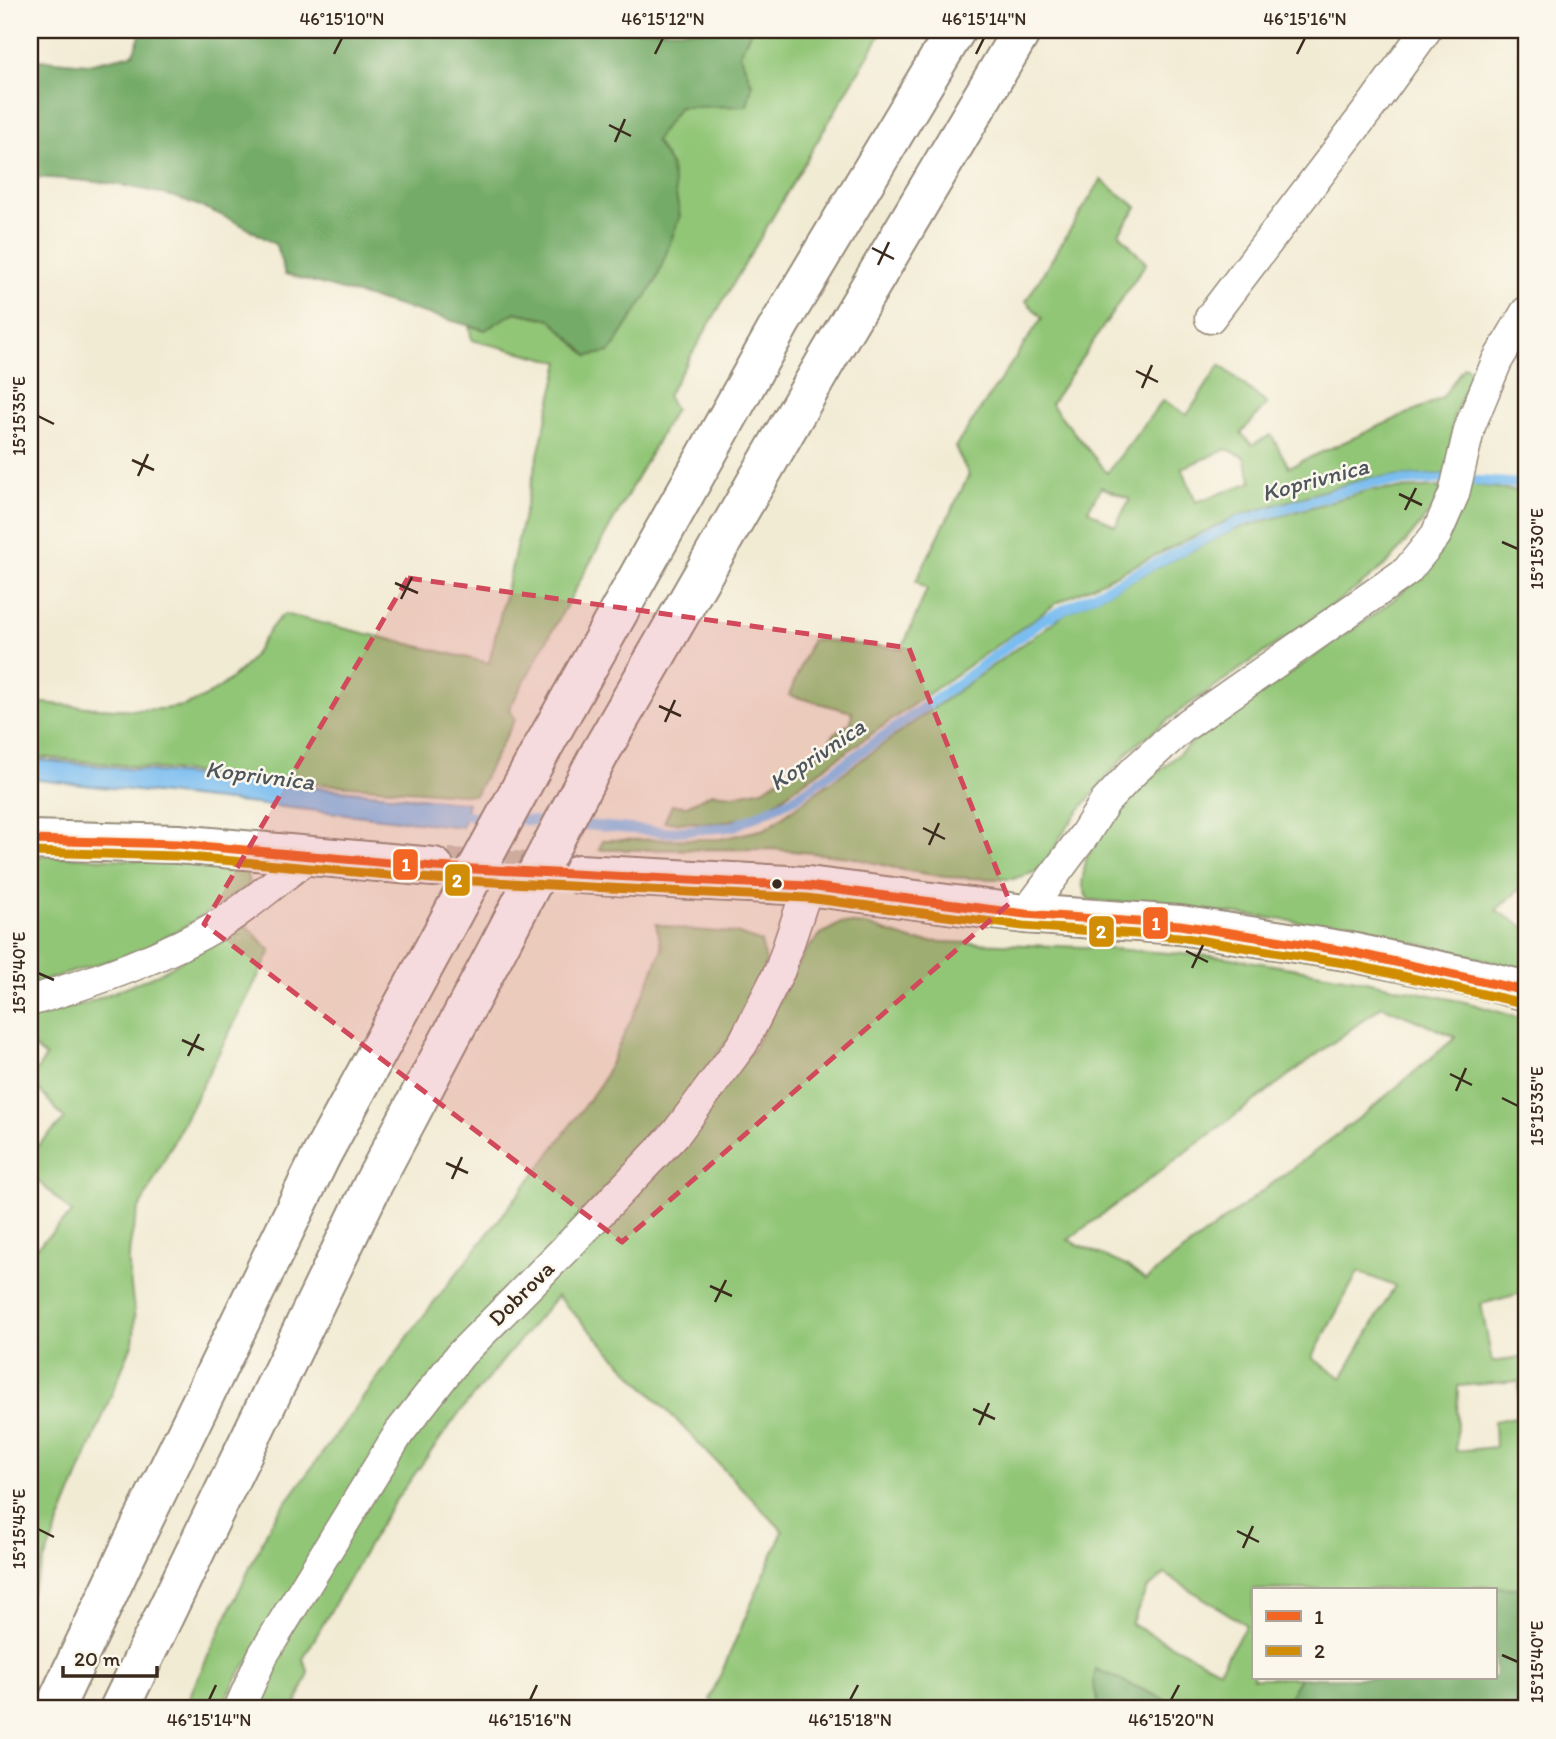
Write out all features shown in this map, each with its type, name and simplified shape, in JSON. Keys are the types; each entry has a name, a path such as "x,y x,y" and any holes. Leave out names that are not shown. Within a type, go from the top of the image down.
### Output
{"main road":[{"path":"54,1709 321,1156 543,747 781,322 956,30"},
{"path":"118,1709 373,1184 600,753 830,354 1022,30"},
{"path":"30,840 178,844 434,867"},
{"path":"579,874 808,886 1025,914 1180,925 1346,951 1526,991"}],"street":[{"path":"1210,318 1426,30"},
{"path":"1025,914 1085,834 1105,802 1135,770 1182,728 1407,571 1436,535 1454,494 1476,413 1497,361 1526,312"},
{"path":"30,1001 159,955 223,922 309,857"},
{"name":"Dobrova","path":"239,1709 263,1655 399,1433 460,1355 677,1132 743,1043 780,970 808,886"}],"highlighted area":[{"path":"408,578 909,648 1010,903 622,1242 204,924"}],"green space":[{"path":"142,30 751,30 740,54 752,85 747,106 679,107 655,141 670,164 680,216 656,281 610,352 588,356 550,319 515,312 485,330 285,274 276,245 245,227 187,201 128,186 30,177 30,62 43,60 88,64 133,54"},
{"path":"751,30 883,30 667,396 675,409 509,709 515,719 475,795 279,781 30,756 30,702 135,710 192,703 220,687 245,666 284,614 489,663 560,362 472,340 469,326 485,330 515,312 550,319 588,356 670,164 655,141 679,107 747,106 752,84 740,54"},
{"path":"1101,180 1137,207 1119,233 1146,263 1051,404 1107,473 1163,400 1187,415 1220,365 1267,404 1241,433 1252,445 1271,435 1289,467 1442,398 1464,366 1472,371 1454,416 1448,474 1368,478 1237,516 1057,603 757,815 719,823 664,822 672,805 687,806 712,793 733,795 763,789 821,752 836,732 851,723 852,712 789,695 812,639 902,649 927,589 916,581 969,475 955,447 1042,318 1026,301","holes":["1227,449 1244,457 1252,482 1196,502 1182,468","1101,487 1130,499 1115,526 1088,510"]},
{"path":"1467,484 1526,492 1526,884 1496,910 1526,928 1526,972 1418,943 1364,933 1254,916 1088,900 1082,884 1086,859 1103,830 1122,808 1152,777 1195,740 1383,608 1413,583 1437,557 1451,531"},
{"path":"1445,487 1443,496 1390,561 1357,588 1181,710 1131,749 1076,814 1047,863 1035,872 1013,879 945,877 850,857 773,849 599,850 603,840 720,839 765,829 1066,613 1233,530 1370,490"},
{"path":"30,855 231,865 247,872 249,885 181,929 138,952 30,985"},
{"path":"841,923 867,925 914,941 1083,947 1225,957 1356,979 1469,1003 1526,1020 1526,1292 1481,1304 1492,1362 1526,1357 1526,1588 1252,1588 1252,1680 1299,1680 1288,1699 1268,1709 1186,1709 1096,1670 1093,1683 1100,1709 721,1709 710,1699 783,1531 557,1296 459,1413 388,1511 303,1659 309,1673 294,1709 251,1709 267,1669 384,1476 449,1388 753,1050 804,953 821,934","holes":["1382,1006 1456,1037 1367,1112 1145,1280 1129,1267 1068,1240","1358,1272 1395,1286 1342,1378 1312,1358","1519,1381 1520,1416 1494,1421 1495,1447 1456,1451 1458,1386","1165,1574 1246,1625 1219,1670 1131,1624 1147,1589"]},
{"path":"245,924 271,951 138,1211 129,1258 134,1313 133,1342 30,1595 30,1254 72,1213 30,1173 30,1153 65,1119 30,1080 46,1057 30,1044 30,1018 87,1003 158,974"},
{"path":"656,924 687,930 736,933 761,942 766,962 741,1023 659,1133 572,1224 239,1674 221,1709 186,1709 193,1688 271,1523 421,1319 540,1167 601,1083 662,949"},
{"path":"1483,1587 1526,1588 1526,1709 1268,1709 1288,1699 1299,1680 1496,1680 1496,1588 1466,1588"},
{"path":"1096,1669 1186,1709 1100,1709 1093,1683"}],"water":[{"path":"30,759 468,803 462,827 30,779"}],"waterway":[{"name":"Koprivnica","path":"573,824 666,832 732,827 797,797 1041,621 1238,522 1371,483 1447,479 1526,484"},
{"name":"Koprivnica","path":"455,814 496,818"},
{"name":"Koprivnica","path":"514,819 555,823"}],"tunnel":[{"path":"448,867 569,873"}],"transit line":[{"name":"1","path":"30,840 178,844 434,867 808,886 1025,914 1180,925 1346,951 1526,991"},
{"name":"2","path":"30,852 177,856 433,879 807,898 1023,926 1179,937 1344,963 1523,1003"}]}
